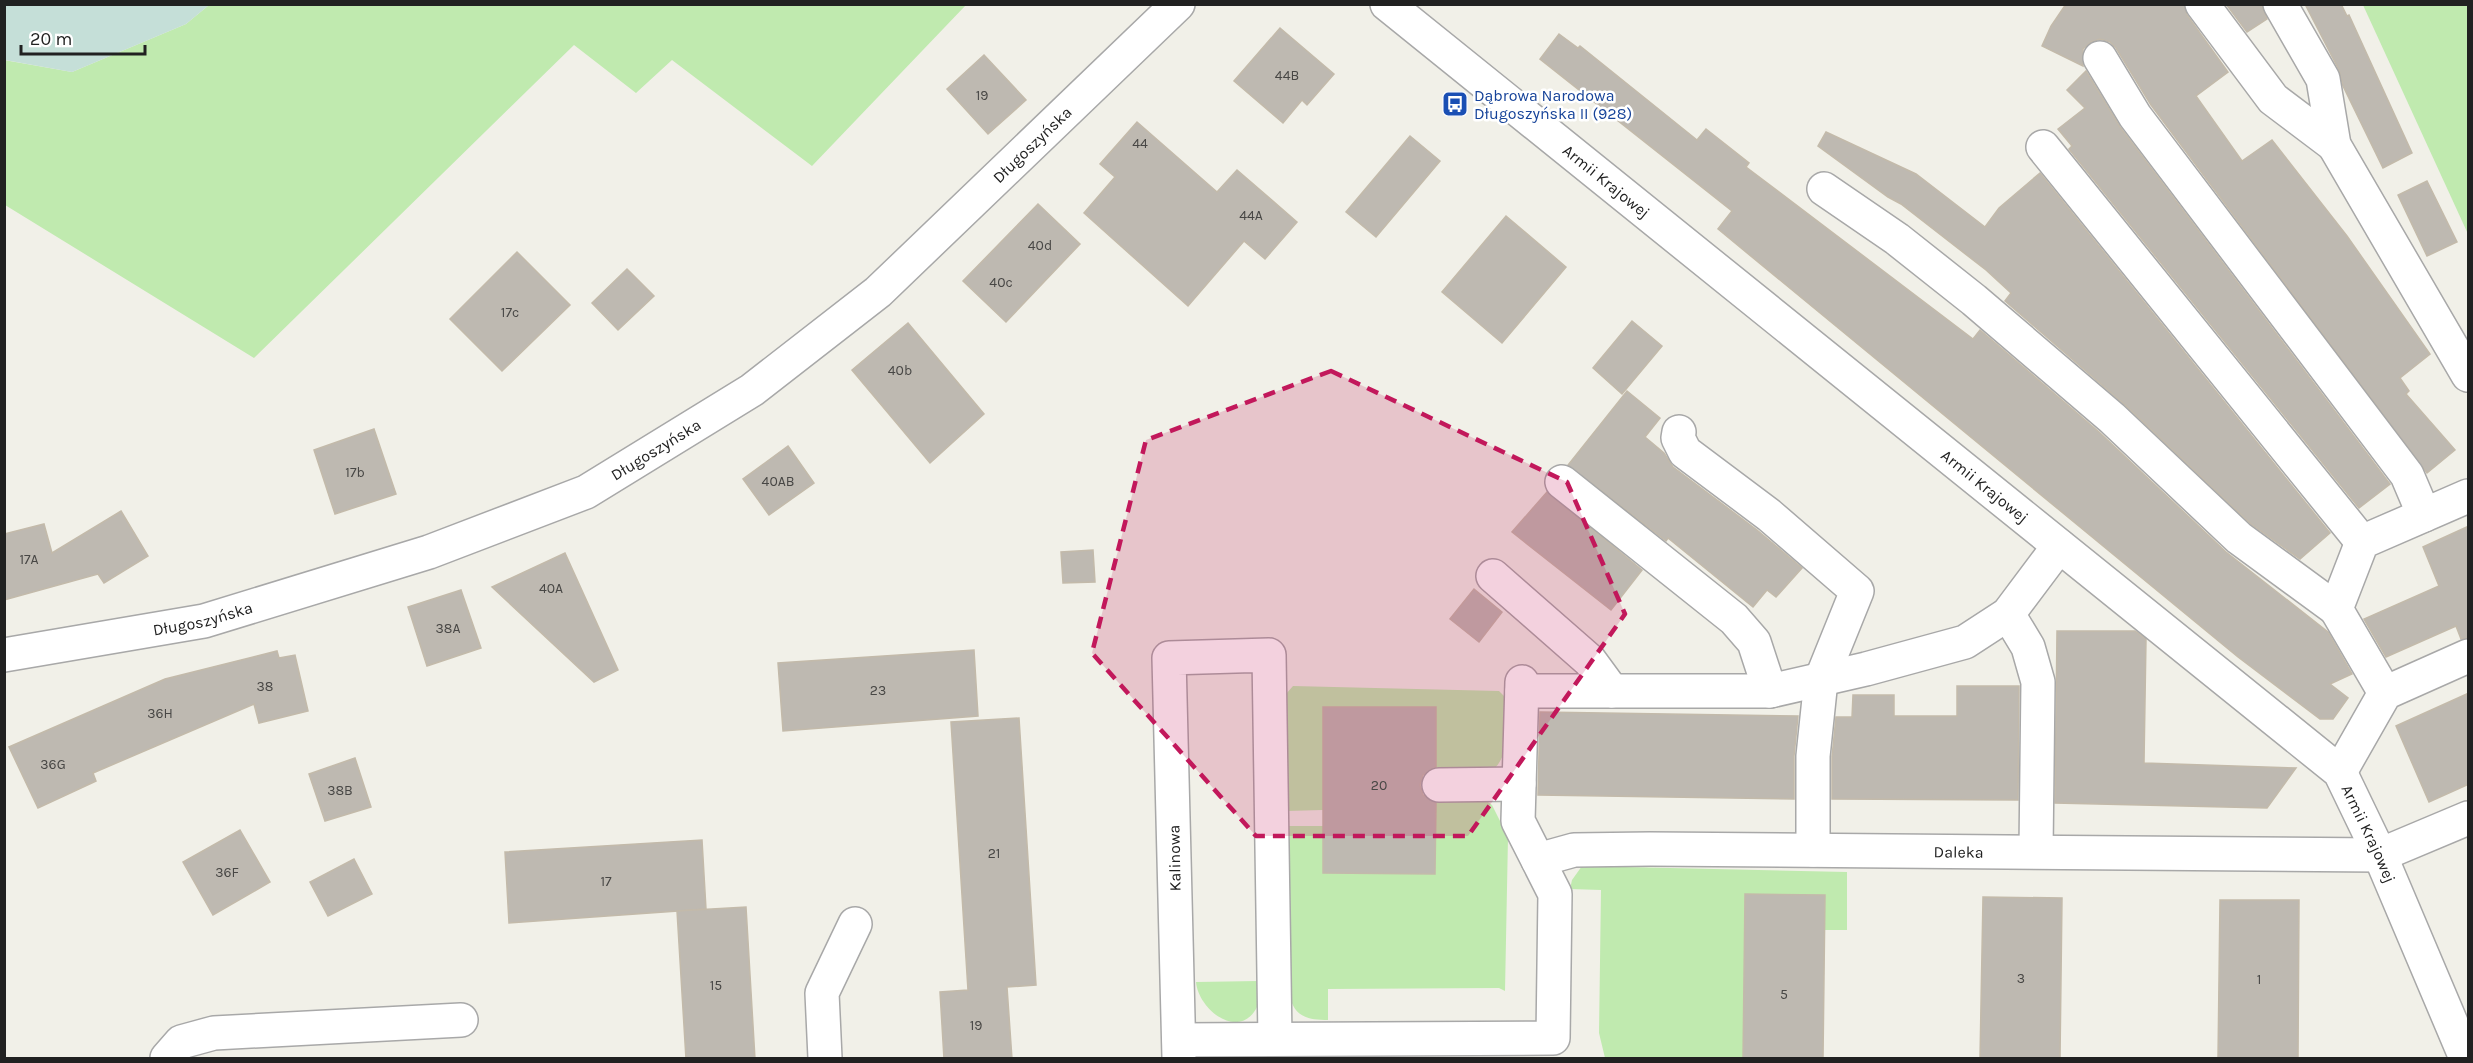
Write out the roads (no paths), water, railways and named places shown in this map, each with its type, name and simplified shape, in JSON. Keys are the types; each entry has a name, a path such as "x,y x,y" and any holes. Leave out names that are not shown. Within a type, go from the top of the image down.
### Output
{"street":[{"name":"Długoszyńska","path":"4,655 204,621 429,552 586,492 752,390 878,292 1178,4"},
{"name":"Armii Krajowej","path":"1387,4 2340,772 2380,855 2466,1059"},
{"path":"2202,4 2273,99 2334,145"},
{"path":"2280,4 2323,79 2334,145 2469,375"},
{"path":"2100,58 2135,116 2407,475 2424,515"},
{"path":"2043,147 2362,542"},
{"path":"1824,189 1897,239 1974,300 2112,418 2239,537 2336,609 2385,693"},
{"path":"1679,432 1678,438 1685,452 1769,515 1857,591 1821,680 1813,756 1813,850"},
{"path":"1562,482 1734,619 1754,642 1770,691"},
{"path":"2336,609 2362,542 2469,496"},
{"path":"1179,1049 1275,1039 1352,1049 1555,1048 1555,894 1518,821 1522,686 1612,691 1770,691 1821,680 1965,642 2008,614 2059,546"},
{"path":"1493,576 1590,661 1612,691"},
{"path":"2008,614 2028,647 2038,682 2036,851"},
{"name":"Kalinowa","path":"1179,1049 1169,658 1269,655 1275,1039"},
{"path":"2340,772 2385,693 2469,656"},
{"path":"1439,785 1519,784"},
{"path":"2380,855 2469,818"},
{"name":"Daleka","path":"1538,860 1574,850 2036,851 2380,855"},
{"path":"825,1059 822,993 855,924"},
{"path":"167,1059 181,1042 214,1033 461,1020"}],"place":[{"name":"Dąbrowa Narodowa Długoszyńska II (928)","path":"1455,104"}]}
